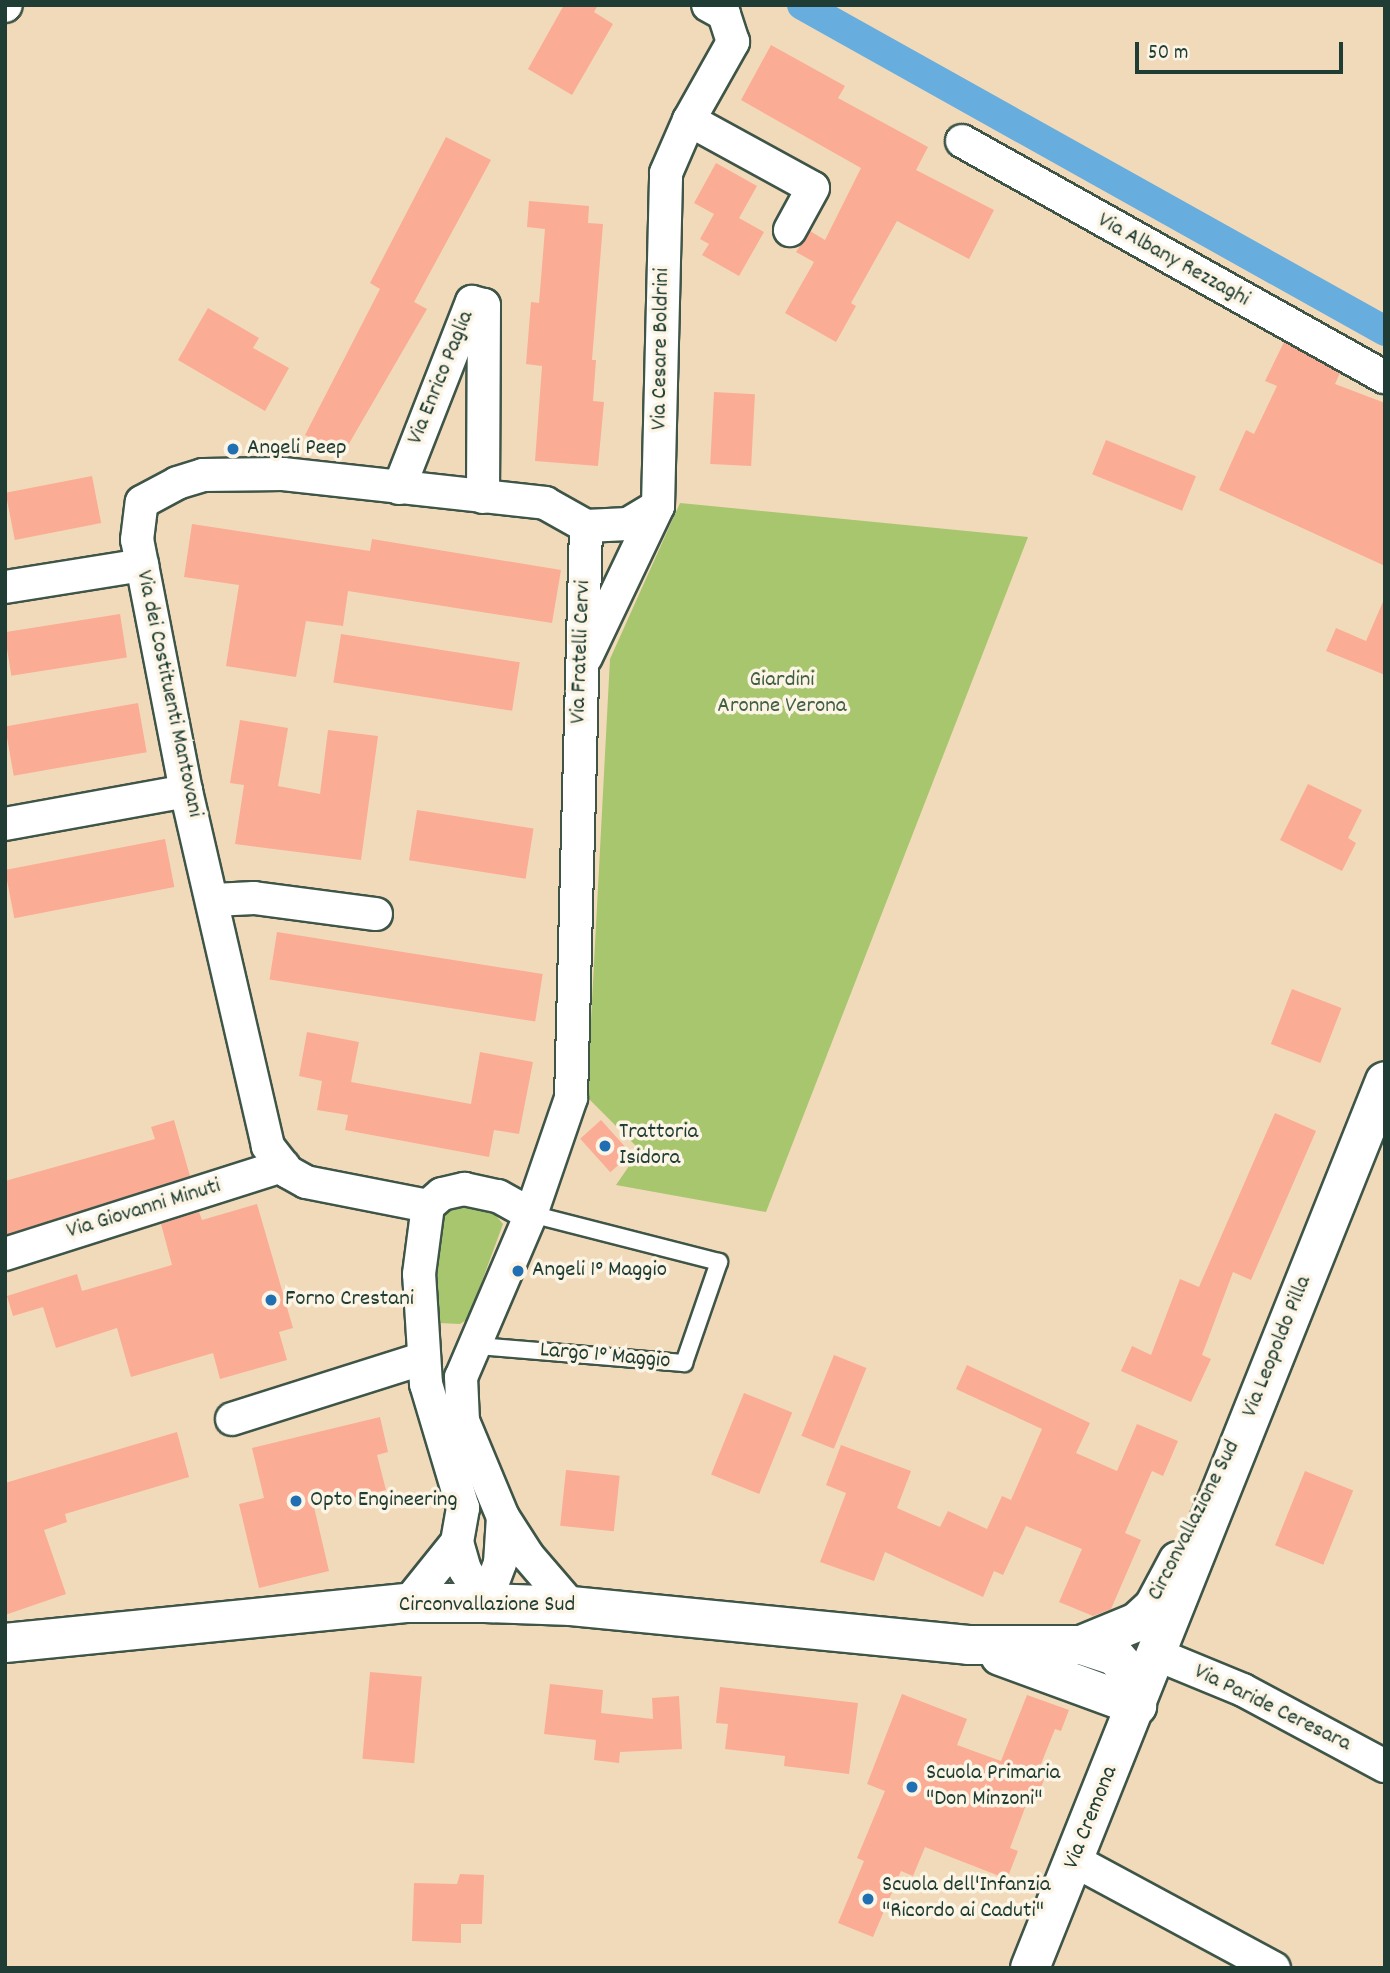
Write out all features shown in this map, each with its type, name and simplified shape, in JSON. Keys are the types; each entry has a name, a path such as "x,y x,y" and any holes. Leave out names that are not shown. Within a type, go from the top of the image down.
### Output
{"main road":[{"name":"Via Leopoldo Pilla","path":"1158,1655 1385,1081"},
{"name":"Circonvallazione Sud","path":"1081,1645 1137,1622 1154,1606 1257,1399"},
{"name":"Circonvallazione Sud","path":"5,1643 408,1603 571,1606 968,1645 1081,1645 1115,1656 1126,1670 1137,1706"},
{"name":"Circonvallazione Sud","path":"968,1645 1137,1706"},
{"name":"Via Cremona","path":"1030,1968 1158,1655"}],"street":[{"name":"Via Cesare Boldrini","path":"659,506 666,173 689,120 733,41 724,14 708,5"},
{"path":"689,120 813,188 790,229"},
{"name":"Via Albany Rezzaghi","path":"962,141 1385,377"},
{"name":"Via Enrico Paglia","path":"399,488 472,302 484,305 483,497"},
{"name":"Via dei Costituenti Mantovani","path":"399,488 239,472 203,475 154,493 142,502 137,518 142,565 186,791 214,901 268,1146 284,1166 306,1182 428,1206"},
{"path":"399,488 545,503 586,526 628,524 659,506"},
{"path":"582,666 659,506"},
{"name":"Via Fratelli Cervi","path":"531,1214 571,1098 586,526"},
{"path":"5,587 142,565"},
{"path":"5,824 186,791"},
{"path":"214,901 254,898 376,914"},
{"name":"Via Giovanni Minuti","path":"5,1254 284,1166"},
{"name":"Largo 1° Maggio","path":"428,1206 442,1194 464,1189 498,1196 531,1214"},
{"path":"428,1206 419,1275 426,1384 463,1508 457,1542 465,1570 485,1603"},
{"path":"531,1214 477,1346 461,1377 463,1421 503,1517 528,1556 571,1606"},
{"path":"232,1419 424,1358"},
{"path":"485,1603 500,1563 503,1517"},
{"path":"408,1603 457,1542"},
{"name":"Via Paride Ceresara","path":"1158,1655 1243,1690 1385,1766"},
{"path":"1075,1861 1273,1968"}],"lane":[{"name":"Largo 1° Maggio","path":"477,1346 684,1363 719,1262 531,1214"}],"green space":[{"name":"Giardini Aronne Verona","path":"680,503 1028,537 766,1212 616,1185 640,1150 587,1097 610,659"},
{"path":"453,1203 488,1206 503,1224 468,1319 460,1324 439,1323 434,1317 435,1219"}],"building":[{"path":"564,5 598,5 594,12 613,24 572,95 528,69"},
{"path":"771,45 845,86 838,98 928,147 916,170 994,210 969,259 897,221 851,303 856,306 836,342 785,313 814,262 796,252 810,231 825,240 861,168 741,100"},
{"path":"446,137 491,160 414,302 427,309 343,454 305,435 380,289 370,283"},
{"path":"716,163 757,186 739,218 764,232 739,276 702,255 709,244 700,239 714,214 694,203"},
{"path":"529,201 589,206 588,223 603,224 592,360 596,360 593,401 604,402 598,466 535,461 542,366 526,364 531,302 539,303 545,229 527,227"},
{"path":"208,308 259,338 253,348 289,368 265,411 178,360"},
{"path":"1284,342 1340,373 1335,384 1385,403 1385,566 1219,490 1246,430 1254,434 1277,386 1265,381"},
{"path":"714,392 755,394 751,466 710,464"},
{"path":"1106,440 1196,476 1182,511 1092,474"},
{"path":"92,476 101,523 15,540 6,493"},
{"path":"192,524 370,551 372,539 561,570 552,623 348,591 343,626 306,621 296,677 226,666 239,585 184,577"},
{"path":"1385,597 1385,675 1326,651 1336,628 1366,641"},
{"path":"120,614 127,657 11,676 5,632"},
{"path":"341,634 520,662 512,711 333,682"},
{"path":"138,703 147,752 14,776 5,726"},
{"path":"240,720 288,728 278,786 320,794 328,730 378,736 361,860 235,844 244,785 230,783"},
{"path":"1308,784 1362,810 1348,838 1356,843 1342,871 1280,840"},
{"path":"417,810 534,828 526,879 409,860"},
{"path":"165,839 174,887 14,918 5,870"},
{"path":"277,932 543,974 535,1021 269,979"},
{"path":"1292,989 1341,1008 1320,1063 1271,1044"},
{"path":"307,1032 359,1042 351,1082 471,1104 480,1052 533,1062 519,1134 494,1130 489,1157 345,1130 348,1115 317,1110 322,1081 299,1076"},
{"path":"1275,1113 1316,1131 1251,1280 1233,1272 1202,1355 1211,1359 1191,1402 1121,1371 1132,1346 1151,1355 1180,1279 1199,1287"},
{"path":"174,1120 190,1176 5,1235 5,1181 155,1139 151,1127"},
{"name":"Trattoria Isidora","path":"601,1120 631,1153 610,1172 580,1139"},
{"path":"257,1204 293,1328 279,1332 287,1360 220,1379 213,1353 131,1377 117,1328 56,1348 43,1307 13,1316 7,1296 77,1274 82,1291 172,1265 161,1224 199,1212 202,1220"},
{"path":"834,1355 866,1368 834,1449 801,1436"},
{"path":"967,1365 1090,1423 1076,1453 1117,1471 1137,1424 1178,1441 1163,1476 1152,1471 1125,1533 1141,1540 1111,1609 1093,1616 1059,1602 1082,1549 1026,1526 1003,1575 994,1571 983,1597 885,1552 874,1581 820,1562 846,1493 826,1485 841,1445 911,1471 897,1508 940,1527 948,1511 987,1529 1002,1496 1011,1500 1042,1429 956,1389"},
{"path":"744,1393 792,1412 759,1494 711,1475"},
{"name":"Opto Engineering","path":"380,1417 388,1452 377,1455 386,1490 314,1507 329,1571 259,1588 239,1504 264,1498 252,1448"},
{"path":"177,1432 189,1477 65,1514 67,1522 44,1530 66,1594 5,1615 5,1483"},
{"path":"566,1470 620,1476 614,1531 560,1526"},
{"path":"1305,1471 1353,1490 1323,1565 1275,1545"},
{"path":"370,1672 422,1677 414,1763 362,1759"},
{"path":"550,1684 603,1690 601,1713 653,1719 652,1698 679,1696 682,1749 620,1752 619,1763 594,1760 596,1740 544,1734"},
{"path":"720,1687 858,1703 849,1774 784,1766 785,1756 725,1749 728,1724 716,1723"},
{"name":"Scuola Primaria \"Don Minzoni\"","path":"902,1694 967,1719 957,1745 1001,1761 1027,1695 1069,1710 1061,1731 1055,1729 1037,1774 1045,1777 1034,1806 1026,1805 1010,1848 1018,1851 1007,1879 925,1847 913,1876 901,1871 873,1937 838,1923 864,1861 857,1858 885,1791 867,1784"},
{"path":"460,1874 484,1875 482,1924 461,1924 461,1943 412,1941 414,1883 457,1884"}],"waterway":[{"path":"802,5 1385,331"}],"place":[{"name":"Angeli Peep","path":"233,449"},
{"name":"Trattoria Isidora","path":"605,1146"},
{"name":"Angeli 1° Maggio","path":"518,1271"},
{"name":"Forno Crestani","path":"271,1300"},
{"name":"Opto Engineering","path":"296,1501"},
{"name":"Scuola Primaria \"Don Minzoni\"","path":"912,1787"},
{"name":"Scuola dell'Infanzia \"Ricordo ai Caduti\"","path":"868,1899"}]}
